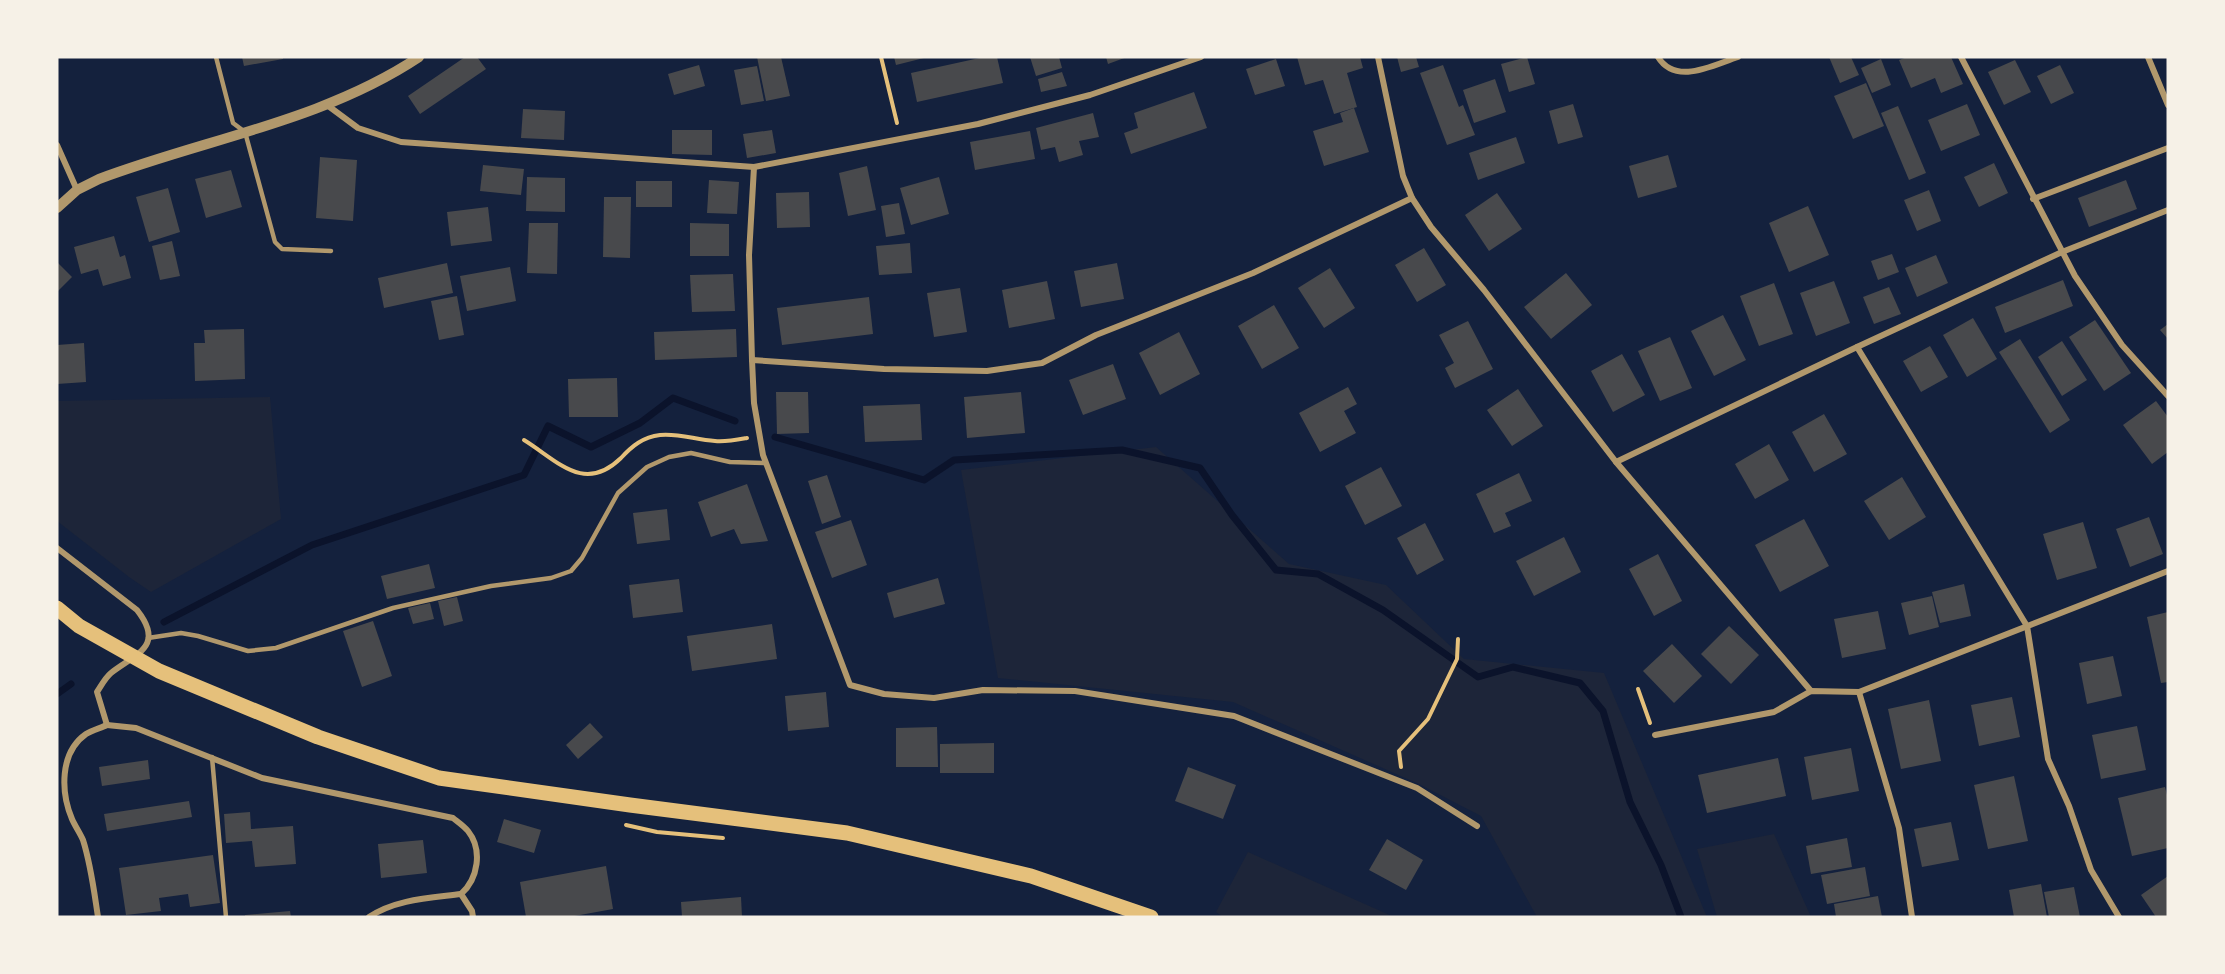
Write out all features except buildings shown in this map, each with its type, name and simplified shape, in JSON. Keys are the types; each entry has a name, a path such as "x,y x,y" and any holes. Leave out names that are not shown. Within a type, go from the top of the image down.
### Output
{"main road":[{"path":"57,608 79,626 159,671 226,701 318,737 439,778 847,833 1031,876 1151,917"}],"street":[{"path":"57,208 77,190 118,171 327,105 394,73 418,57"},
{"path":"327,105 358,128 401,142 754,167 978,124 1090,95 1201,57"},
{"path":"1378,57 1403,176 1412,198 1431,227 1484,290 1616,462 1811,691"},
{"path":"1658,57 1664,66 1684,74 1738,57"},
{"path":"1961,57 2075,276 2122,345 2168,396"},
{"path":"2148,57 2168,105"},
{"path":"57,145 77,190"},
{"path":"2033,199 2168,148"},
{"path":"754,167 749,255 752,360 754,404 763,455 850,685 884,694 934,698 983,690 1075,691 1234,716 1417,789 1477,826"},
{"path":"752,360 884,369 987,371 1042,363 1096,335 1253,273 1412,198"},
{"path":"1616,462 2062,252 2168,210"},
{"path":"1857,347 2027,626 2048,759 2069,806 2091,870 2119,917"},
{"path":"57,548 137,610 146,621 148,638 141,654 109,674 97,692 108,725"},
{"path":"1655,735 1774,712 1811,691 1859,692 2168,571"},
{"path":"1859,692 1899,828 1912,917"},
{"path":"98,917 90,864 82,838 72,819 63,781 72,750 85,735 108,725 136,728 262,778 453,818 469,832 476,851 477,871 471,885 461,894 404,902 369,917"},
{"path":"461,894 472,911 473,917"}],"lane":[{"path":"216,57 233,123 245,132 275,242 282,249 331,251"},
{"path":"148,638 181,633 248,651 276,648 393,608 490,586 551,578 571,571 582,558 618,493 647,467 669,457 691,453 730,462 766,463"},
{"path":"212,757 226,917"}],"path":[{"path":"881,57 897,123"},
{"path":"524,440 546,454"},
{"path":"1402,772 1399,751 1428,719 1457,659 1458,639"},
{"path":"1638,689 1655,735"},
{"path":"624,825 726,838"}],"shaded area":[{"path":"270,397 281,519 151,592 57,521 57,401"},
{"path":"1156,447 1289,564 1386,585 1464,659 1604,673 1707,917 1537,917 1481,816 1419,784 1233,702 998,678 961,470"},
{"path":"1774,834 1811,917 1717,917 1697,849"},
{"path":"1248,852 1394,917 1223,917 1216,912"}],"waterway":[{"path":"164,622 312,545 524,475 548,426 591,447 640,423 673,398 735,421"},
{"path":"775,437 924,480 954,460 1122,450 1200,468 1232,515 1276,570 1318,574 1383,610 1478,677 1513,667 1580,683 1603,711 1630,802 1661,865 1681,917"},
{"path":"57,694 71,684"}]}
